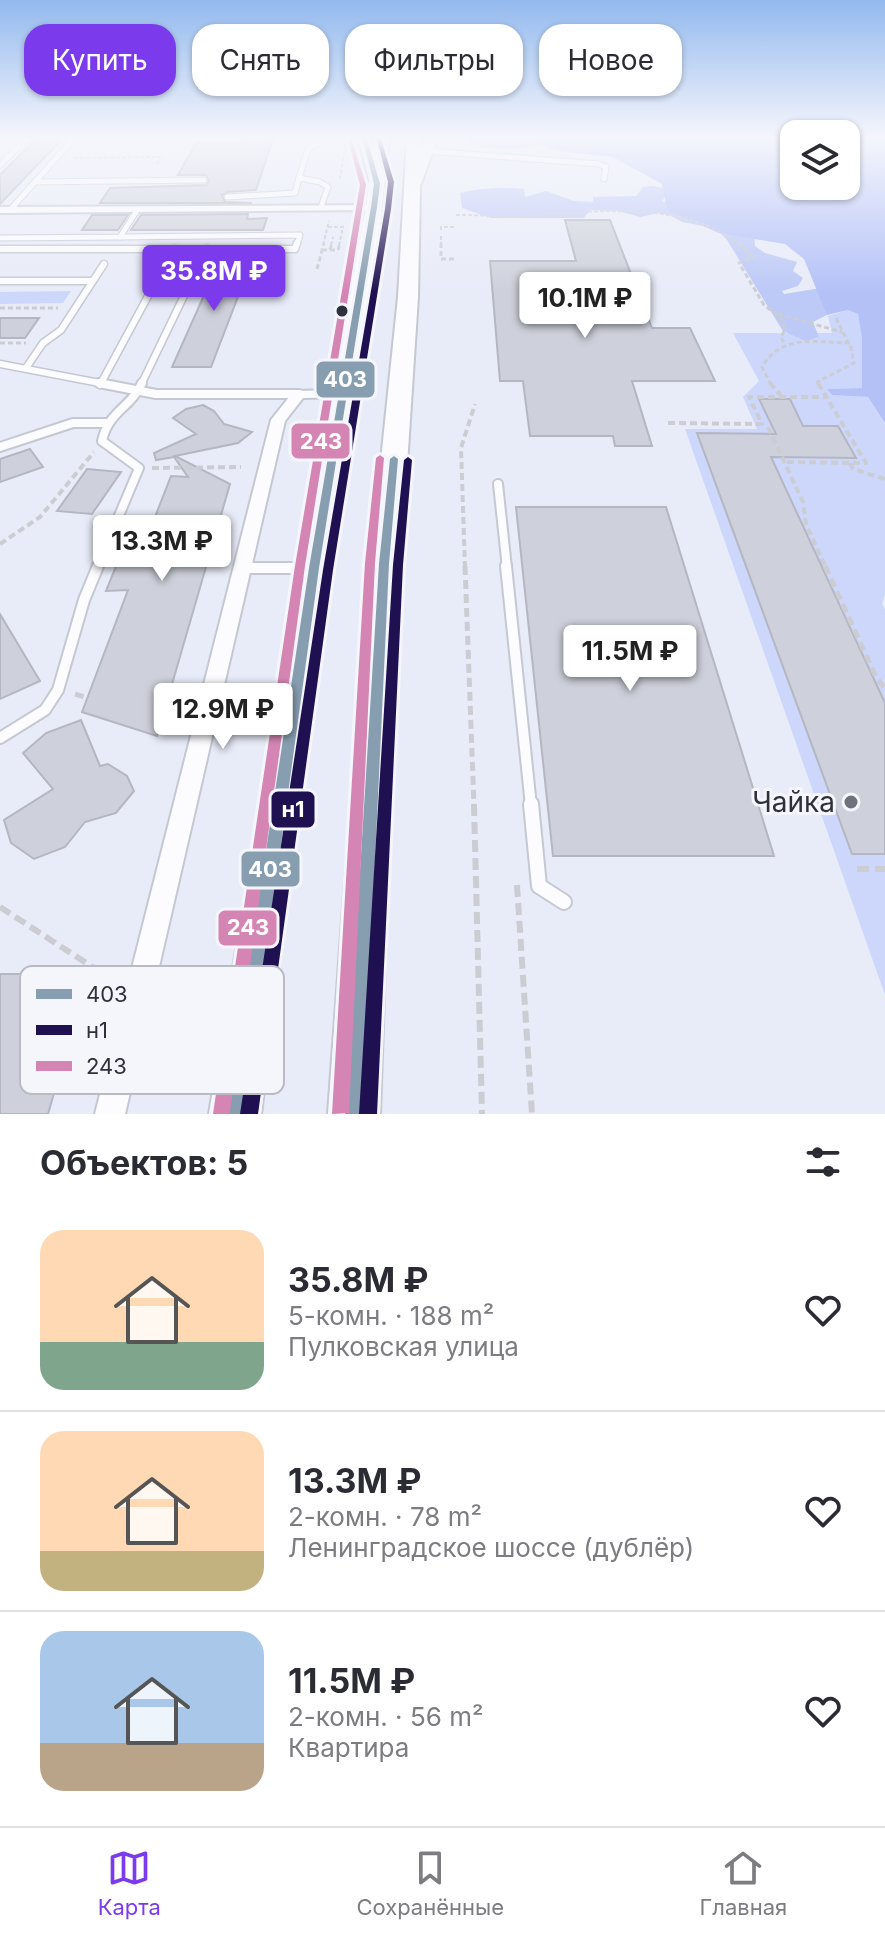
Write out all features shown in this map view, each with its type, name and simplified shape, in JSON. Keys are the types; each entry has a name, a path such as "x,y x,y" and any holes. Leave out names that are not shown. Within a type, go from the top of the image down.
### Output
{"main road":[{"path":"256,966 314,568 376,188"},
{"path":"354,1114 384,564 400,404 414,188"},
{"path":"235,1114 238,1094"}],"street":[{"path":"5,210 326,210 374,207"},
{"path":"146,966 278,420 299,394 342,394"},
{"path":"110,1114 115,1094"}],"lane":[{"path":"5,210 29,188"},
{"path":"227,197 295,193 296,188"},
{"path":"326,210 328,188"},
{"path":"120,237 138,209"},
{"path":"0,238 300,235 295,249 0,249"},
{"path":"100,385 174,248"},
{"path":"0,738 45,710 58,690 84,600 139,468 102,441 106,423 138,392 207,248"},
{"path":"26,368 43,343 61,330 104,264"},
{"path":"0,281 91,281"},
{"path":"0,364 138,392 299,394"},
{"path":"0,447 73,423 106,423"},
{"path":"498,484 539,886 564,902"},
{"path":"243,568 314,568"}],"path":[{"path":"317,269 331,227 326,210"},
{"path":"456,215 541,215 577,210 676,215 729,237 750,253 753,257 739,263 764,305 776,314 842,332"},
{"path":"322,250 338,250 343,227 331,227"},
{"path":"441,230 441,227 456,227"},
{"path":"441,236 441,259 454,259"},
{"path":"330,250 333,237"},
{"path":"0,308 76,308"},
{"path":"776,314 785,329 781,338 784,342"},
{"path":"787,462 866,463 817,382 854,363 850,343 836,318"},
{"path":"782,397 771,386 762,367 773,349 784,342 850,343"},
{"path":"668,423 762,424 749,397 826,397"},
{"path":"475,404 461,448 483,1067 482,1114"},
{"path":"768,427 787,462 803,502 806,524 876,677 885,689"},
{"path":"0,544 17,537 74,481 102,441"},
{"path":"850,463 853,469 885,479"},
{"path":"139,468 241,467"},
{"path":"162,720 172,723"},
{"path":"857,869 885,869"},
{"path":"0,907 91,966"}],"shaded area":[{"path":"516,188 524,189 525,197 546,191 574,201 593,202 593,197 636,196 642,188 663,188 668,193 662,201 754,234 755,246 765,253 797,262 793,271 803,278 798,286 782,291 784,294 821,288 827,315 813,322 819,337 806,341 783,331 727,240 715,228 682,222 659,213 640,217 618,211 590,210 584,218 491,218 462,208 460,193"},
{"path":"663,188 780,188 780,200 860,200 860,188 885,188 885,423 868,397 832,395 827,389 862,388 862,339 858,314 848,310 827,315 804,259 785,244 719,233 667,210"},
{"path":"71,291 63,303 0,304 0,292"},
{"name":"Чайка","path":"848,310 858,314 862,339 862,388 828,389 832,395 868,397 885,423 885,594 882,604 885,609 885,995 685,429 757,429 743,397 759,381 733,333 832,333 828,316"}],"building":[{"path":"0,188 15,188 0,204"},
{"path":"110,188 257,188 222,195 225,202 252,203 100,203"},
{"path":"248,214 247,219 267,218 263,230 131,230 141,215"},
{"path":"92,215 128,215 118,230 82,230"},
{"path":"565,220 610,220 652,328 690,328 715,381 632,381 652,446 615,446 613,436 530,436 523,381 500,381 490,261 576,261"},
{"path":"222,255 254,255 211,367 172,367"},
{"path":"0,318 39,318 25,338 0,338"},
{"path":"759,399 790,399 803,426 838,426 856,458 771,457 885,703 885,854 852,854 697,433 776,434"},
{"path":"203,405 214,411 224,424 252,432 238,443 175,456 230,484 157,736 82,712 128,590 106,591 136,517 155,517 171,476 188,477 174,457 156,460 154,453 196,434 173,418 186,409"},
{"path":"30,449 43,467 0,482 0,459"},
{"path":"87,469 121,472 92,514 57,511"},
{"path":"516,507 666,507 774,856 553,856"},
{"path":"0,614 40,681 0,699"},
{"path":"81,720 100,766 108,764 127,776 134,791 116,813 85,822 65,847 34,859 11,843 4,820 53,789 23,753 46,733"},
{"path":"0,974 20,974 20,1094 54,1094 48,1114 0,1114"}],"transit line":[{"name":"243","path":"242,966 300,566 363,188"},
{"name":"403","path":"256,966 314,568 376,188"},
{"name":"н1","path":"270,966 328,570 390,188"},
{"name":"243","path":"340,1113 370,563 380,458"},
{"name":"403","path":"354,1114 384,564 394,459"},
{"name":"н1","path":"368,1114 398,565 408,460"},
{"name":"243","path":"221,1112 224,1094"},
{"name":"403","path":"235,1114 238,1094"},
{"name":"н1","path":"249,1114 252,1094"}],"place":[{"name":"Чайка","path":"851,802"}]}
